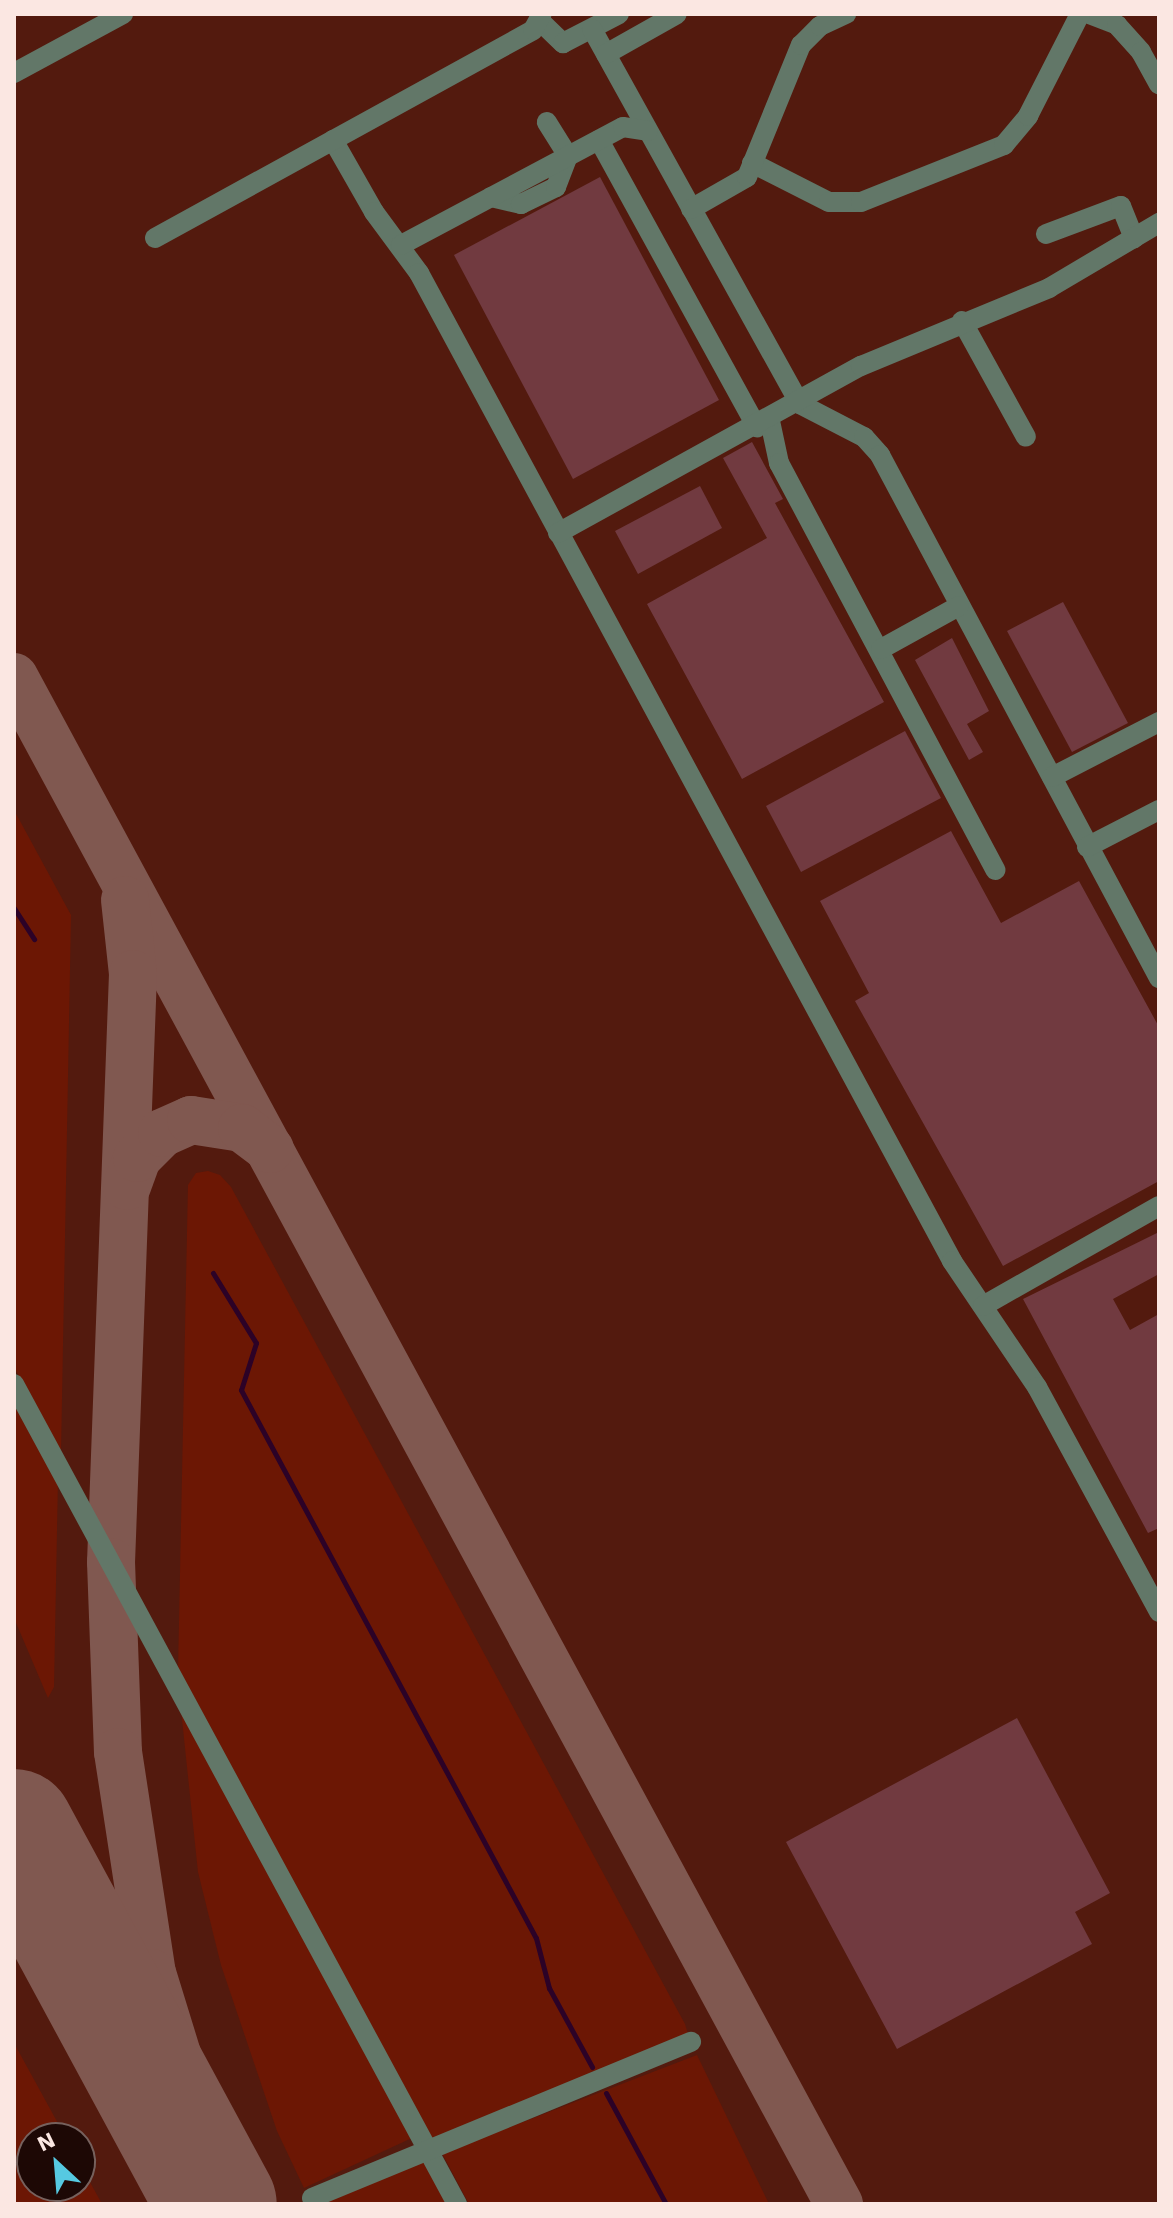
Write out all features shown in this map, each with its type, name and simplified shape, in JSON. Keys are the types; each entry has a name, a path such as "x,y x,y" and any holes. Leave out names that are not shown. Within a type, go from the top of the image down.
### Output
{"street":[{"path":"14,73 123,14"},
{"path":"155,238 533,30 541,18 563,43 619,14"},
{"path":"606,54 677,14"},
{"path":"691,209 747,177 801,45 820,26 846,14"},
{"path":"752,163 829,202 861,202 1004,145 1028,116 1080,14"},
{"path":"1089,14 1117,25 1159,84"},
{"path":"592,29 800,404 864,437 880,455 1159,978"},
{"path":"547,122 568,156"},
{"path":"401,245 623,127 648,131"},
{"path":"333,140 374,212 401,245 952,1261 1037,1387 1150,1576 1159,1612"},
{"path":"599,140 764,424 779,463 881,649 995,870"},
{"path":"1046,234 1121,206 1134,238"},
{"path":"558,533 764,424 861,366 962,321 1049,288 1159,223"},
{"path":"962,321 1026,437"},
{"path":"881,649 959,606"},
{"path":"1052,777 1159,722"},
{"path":"1087,847 1159,810"},
{"path":"983,1306 1159,1206"},
{"path":"14,1384 457,2204"},
{"path":"312,2198 691,2042"}],"shaded area":[{"path":"14,14 1159,14 1159,2204 14,2204"},
{"path":"14,810 71,915 61,1452 14,1367"},
{"path":"208,1171 220,1175 231,1187 688,2034 429,2140 178,1671 188,1185 196,1173"},
{"path":"14,1398 58,1478 54,1687 48,1698 14,1618"},
{"path":"180,1700 414,2137 304,2188 277,2131 221,1965 198,1872"},
{"path":"14,2043 57,2122 16,2122 16,2202 96,2202 96,2193 102,2204 14,2204"},
{"path":"697,2055 769,2204 469,2204 442,2153"},
{"path":"423,2158 449,2204 318,2204"}],"building":[{"path":"600,177 719,400 573,479 454,255"},
{"path":"752,442 783,499 775,503 884,702 742,779 647,604 767,538 723,458"},
{"path":"700,486 722,528 638,574 615,531"},
{"path":"1063,602 1128,723 1072,752 1007,631"},
{"path":"952,638 989,711 967,724 983,752 969,760 915,660"},
{"path":"905,731 941,798 801,872 766,806"},
{"path":"951,831 1001,923 1079,881 1159,1027 1159,1181 1003,1266 855,1001 869,993 820,901"},
{"path":"1159,1232 1159,1274 1113,1299 1130,1330 1159,1314 1159,1528 1148,1533 1023,1299"},
{"path":"1017,1718 1110,1893 1075,1912 1092,1944 897,2049 786,1842"}],"waterway":[{"path":"14,908 34,939"},
{"path":"213,1273 256,1343 241,1390 536,1938 549,1988 592,2067"},
{"path":"606,2093 666,2204"}],"taxiway":[{"path":"14,677 839,2204"},
{"path":"125,900 133,974 111,1562 118,1752 152,1973 223,2204"},
{"path":"127,1186 137,1158 162,1133 191,1120 242,1128 270,1149"}],"runway":[{"path":"14,1829 217,2204"}]}
